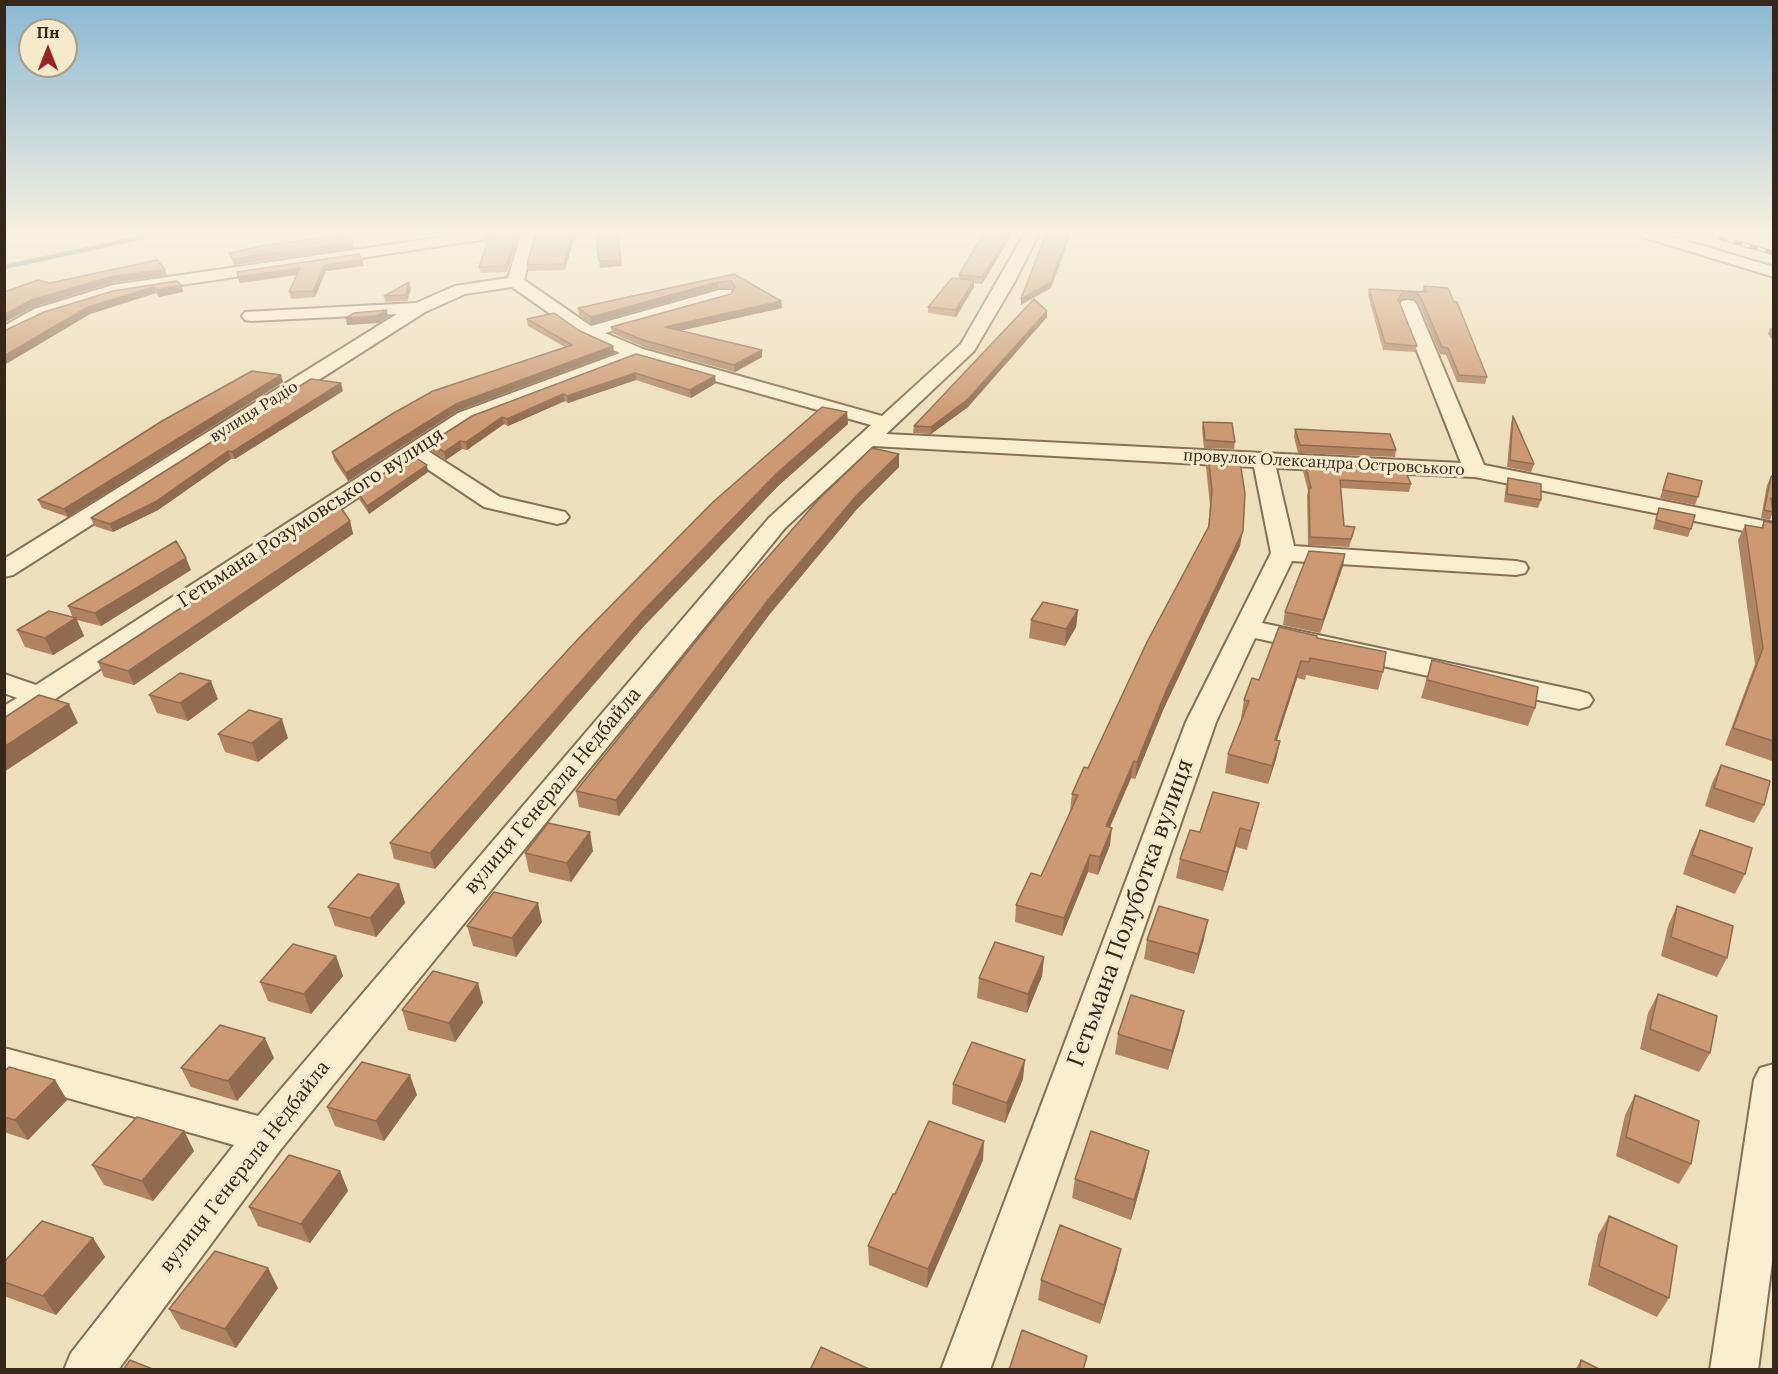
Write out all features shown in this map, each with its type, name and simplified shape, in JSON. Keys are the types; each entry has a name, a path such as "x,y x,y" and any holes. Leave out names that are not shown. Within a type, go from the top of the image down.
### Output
{"street":[{"path":"4,316 40,313 97,295"},
{"name":"вулиця Радіо","path":"4,570 419,308 449,295"},
{"name":"провулок Олександра Островського","path":"534,295 588,332 636,353 877,431 1264,461 1475,470 1773,530"},
{"path":"588,332 721,295"},
{"name":"вулиця Генерала Недбайла","path":"88,1370 266,1136 777,523 968,347 999,295"},
{"path":"1408,305 1475,470"},
{"path":"250,316 419,308"},
{"path":"4,334 40,313"},
{"name":"Гетьмана Розумовського вулиця","path":"4,719 465,417 636,353"},
{"path":"414,451 492,502 557,517"},
{"path":"1264,461 1283,553 1516,568"},
{"name":"Гетьмана Полуботка вулиця","path":"965,1370 1201,722 1283,553"},
{"path":"1247,628 1578,700"},
{"path":"4,682 39,697"},
{"path":"4,1064 266,1136"},
{"path":"1734,1370 1773,1080"}],"building":[{"path":"4,295 48,295 31,300 4,315"},
{"path":"99,295 127,295 88,307 4,356 4,331 44,312"},
{"path":"637,295 670,295 591,317 578,308"},
{"path":"727,295 771,295 781,301 665,327 762,350 734,365 643,340 611,327"},
{"path":"938,295 965,295 956,310 928,307"},
{"path":"1371,295 1401,295 1398,299 1417,346 1385,343"},
{"path":"1419,295 1451,295 1454,302 1457,302 1487,377 1459,375 1448,348 1442,347"},
{"path":"1034,299 1047,311 968,399 931,427 914,426"},
{"path":"387,310 377,316 346,318 354,313"},
{"path":"554,313 580,331 613,346 456,404 346,473 332,452 392,414 433,391 572,345 527,319"},
{"path":"636,354 715,376 690,390 635,373 567,396 563,394 507,419 502,417 466,442 460,441 444,452 430,443 472,416"},
{"path":"252,371 281,375 64,509 38,500 162,421"},
{"path":"311,379 341,383 232,452 228,451 155,502 110,524 91,518"},
{"path":"822,407 847,412 777,473 642,612 430,853 390,843 579,638 713,502"},
{"path":"1513,416 1534,464 1510,460"},
{"path":"1203,422 1232,423 1235,442 1205,440"},
{"path":"1295,429 1390,434 1396,450 1300,445"},
{"path":"872,448 899,454 857,495 768,600 616,800 576,791 718,614 819,499"},
{"path":"1208,453 1239,454 1245,494 1243,531 1166,691 1137,762 1134,761 1106,826 1112,828 1100,857 1090,855 1064,918 1016,905 1031,873 1041,876 1078,795 1072,794 1084,767 1088,768 1147,642 1209,526 1212,491"},
{"path":"412,455 427,465 367,506 357,491"},
{"path":"1305,464 1404,468 1411,484 1340,480 1344,526 1355,527 1351,539 1310,537 1309,488 1311,488"},
{"path":"1668,473 1702,481 1698,497 1663,490"},
{"path":"1773,475 1773,499 1771,498 1773,512 1764,510"},
{"path":"1508,478 1541,484 1541,500 1507,494"},
{"path":"339,505 350,521 128,671 98,662"},
{"path":"1659,508 1695,515 1691,529 1656,520"},
{"path":"1764,521 1773,523 1773,741 1733,728 1763,648 1745,525 1763,528"},
{"path":"176,541 186,558 95,613 68,606"},
{"path":"1309,551 1345,554 1323,620 1285,612"},
{"path":"1043,602 1078,610 1066,629 1031,620"},
{"path":"49,611 76,618 45,638 17,630"},
{"path":"1279,627 1317,636 1317,638 1386,652 1383,672 1310,658 1309,662 1301,661 1275,740 1280,741 1272,766 1228,754 1249,701 1244,700 1252,678 1259,680"},
{"path":"1432,660 1538,687 1535,708 1427,680"},
{"path":"180,673 211,681 180,703 149,695"},
{"path":"39,695 69,704 4,747 4,718"},
{"path":"249,710 282,719 252,743 218,734"},
{"path":"1721,765 1770,781 1764,805 1714,788"},
{"path":"1213,792 1259,803 1251,831 1240,828 1227,872 1180,859 1190,830 1200,832"},
{"path":"548,823 590,832 567,863 525,853"},
{"path":"1700,830 1752,848 1745,874 1692,855"},
{"path":"358,874 399,884 370,918 328,907"},
{"path":"494,892 538,903 512,938 467,926"},
{"path":"1159,906 1208,920 1198,954 1147,940"},
{"path":"1677,906 1733,926 1727,958 1671,937"},
{"path":"995,942 1044,957 1028,994 979,978"},
{"path":"293,944 336,956 304,994 260,982"},
{"path":"433,971 478,983 449,1023 402,1010"},
{"path":"1658,994 1717,1016 1710,1053 1650,1029"},
{"path":"1131,995 1184,1011 1172,1051 1118,1034"},
{"path":"220,1025 265,1038 228,1081 181,1068"},
{"path":"972,1042 1025,1060 1007,1103 953,1084"},
{"path":"362,1062 410,1075 376,1121 327,1107"},
{"path":"9,1067 55,1080 15,1120 4,1117 4,1072"},
{"path":"1635,1095 1699,1121 1691,1164 1626,1137"},
{"path":"137,1117 184,1131 142,1181 92,1165"},
{"path":"929,1121 984,1141 928,1269 868,1246"},
{"path":"1091,1131 1149,1151 1134,1200 1075,1179"},
{"path":"289,1155 340,1171 301,1224 249,1207"},
{"path":"1609,1216 1677,1246 1669,1298 1599,1266"},
{"path":"42,1221 93,1238 43,1296 4,1282 4,1262"},
{"path":"1060,1225 1121,1249 1104,1305 1041,1280"},
{"path":"215,1251 268,1268 225,1329 169,1309"},
{"path":"1022,1330 1087,1356 1083,1370 1009,1370"},
{"path":"821,1347 871,1370 810,1370"},
{"path":"130,1360 155,1370 123,1370"},
{"path":"1581,1360 1601,1370 1579,1370"}]}
